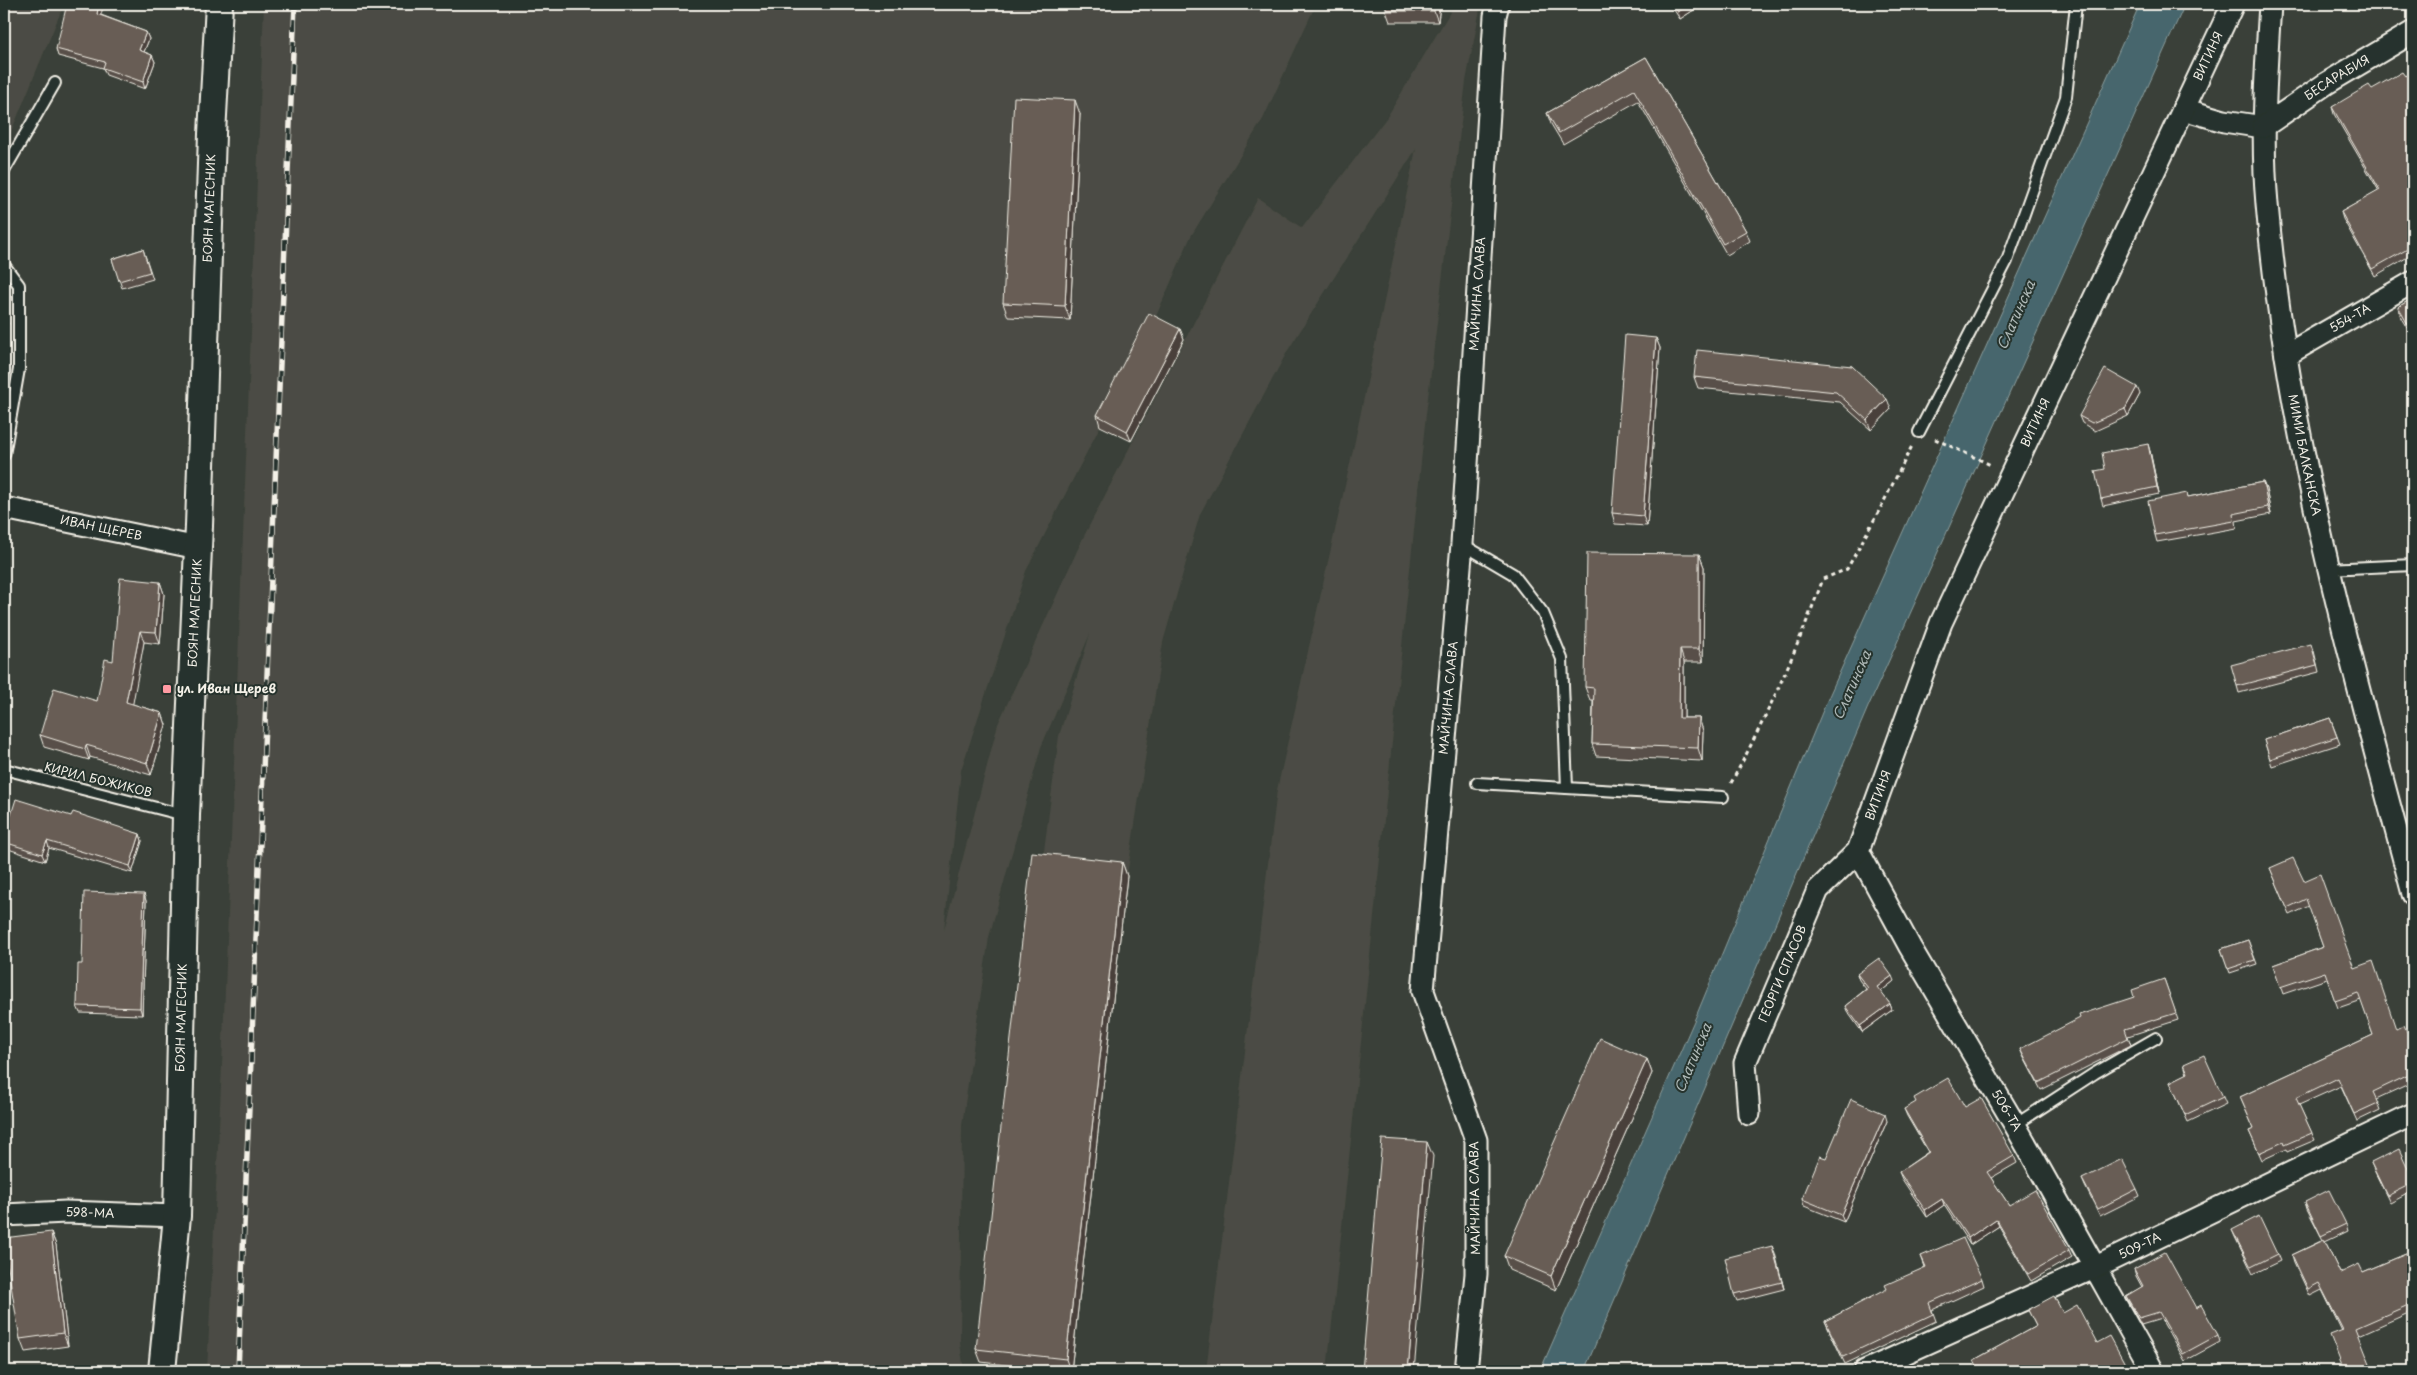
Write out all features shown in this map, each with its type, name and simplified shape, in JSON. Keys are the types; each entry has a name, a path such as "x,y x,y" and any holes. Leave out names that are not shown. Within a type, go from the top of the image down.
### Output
{"street":[{"name":"БОЯН МАГЕСНИК","path":"162,1371 177,1216 186,815 198,548 212,134 219,4"},
{"name":"ВИТИНЯ","path":"1858,851 1942,623 2232,4"},
{"name":"МИМИ БАЛКАНСКА","path":"2270,4 2263,128 2267,203 2286,355 2309,484 2327,569 2413,894"},
{"name":"МАЙЧИНА СЛАВА","path":"1466,1371 1476,1274 1476,1140 1423,991 1462,544 1497,10"},
{"name":"БЕСАРАБИЯ","path":"2263,128 2328,83 2413,32"},
{"path":"2183,109 2263,128"},
{"name":"554-ТА","path":"2286,355 2413,282"},
{"name":"ИВАН ЩЕРЕВ","path":"4,508 198,548"},
{"name":"ГЕОРГИ СПАСОВ","path":"1749,1114 1746,1063 1749,1054 1818,890 1858,851"},
{"name":"506-ТА","path":"1858,851 1910,947 2016,1125 2153,1371"},
{"name":"509-ТА","path":"1865,1371 2094,1268 2413,1114"},
{"name":"598-МА","path":"4,1215 66,1212 177,1216"}],"lane":[{"path":"1919,432 2007,261 2066,97 2076,4"},
{"path":"4,171 55,83"},
{"path":"4,265 19,286 19,369 4,455"},
{"path":"1462,544 1513,574 1543,613 1562,659 1567,788"},
{"path":"2327,569 2413,565"},
{"name":"КИРИЛ БОЖИКОВ","path":"4,769 186,815"},
{"path":"1477,783 1723,798"},
{"path":"2016,1125 2094,1073 2156,1038"}],"path":[{"path":"1723,798 1762,725 1824,579 1847,569 1919,432 2012,474"}],"shaded area":[{"path":"4,4 64,4 4,149"},
{"path":"264,4 1316,4 1263,119 1191,236 1153,323 1026,571 961,770 944,930 998,724 1082,540 1258,198 1302,228 1387,117 1455,4 1481,4 1466,81 1426,414 1327,1371 1206,1371 1277,790 1353,450 1416,149 1288,350 1200,514 1163,642 1127,876 1042,866 1059,736 1090,634 1041,747 989,937 962,1125 960,1343 964,1371 207,1371 222,1066"}],"water":[{"name":"Слатинска","path":"2140,4 2185,4 1868,707 1584,1371 1540,1371 1697,1014 1826,703"}],"building":[{"path":"67,4 99,4 97,14 146,32 139,50 152,55 143,82 103,68 105,62 56,49"},
{"path":"1386,4 1435,4 1434,11 1386,11"},
{"path":"1672,4 1690,4 1678,12"},
{"path":"1646,57 1746,231 1723,244 1634,90 1559,133 1547,113"},
{"path":"2413,71 2413,117 2411,118 2413,122 2413,246 2372,269 2341,212 2380,190 2332,107 2369,85 2372,89 2402,72 2405,76"},
{"path":"1014,97 1075,100 1065,306 1003,303"},
{"path":"143,249 150,272 119,281 112,259"},
{"path":"4,288 9,294 4,299"},
{"path":"2413,298 2413,326 2410,328 2398,307"},
{"path":"1149,313 1180,329 1127,431 1097,415"},
{"path":"1625,335 1656,338 1643,516 1612,513"},
{"path":"1697,350 1852,366 1887,399 1867,420 1836,392 1694,377"},
{"path":"2105,369 2137,387 2125,409 2092,423 2079,416"},
{"path":"2148,444 2157,487 2101,499 2095,471 2105,469 2102,453"},
{"path":"2263,482 2268,507 2233,514 2234,521 2155,535 2148,501 2187,493 2188,497"},
{"path":"1587,553 1699,554 1699,649 1680,649 1679,718 1699,718 1698,748 1592,744 1594,688 1585,687"},
{"path":"120,578 160,582 156,632 140,631 126,702 162,713 147,763 86,745 85,749 40,735 54,688 97,701 105,659 113,661"},
{"path":"2311,644 2317,665 2237,686 2231,665"},
{"path":"2330,718 2337,737 2270,759 2264,740"},
{"path":"16,799 71,816 73,812 140,834 130,866 47,841 42,854 4,842"},
{"path":"1032,852 1122,862 1066,1359 976,1349"},
{"path":"2293,858 2304,881 2320,874 2354,968 2373,961 2396,1029 2404,1025 2413,1045 2413,1073 2373,1092 2378,1103 2354,1114 2338,1078 2296,1098 2312,1133 2284,1145 2283,1142 2259,1153 2249,1131 2254,1129 2240,1097 2373,1035 2358,993 2335,1001 2325,972 2280,987 2273,965 2323,947 2306,899 2287,908 2270,868"},
{"path":"84,892 144,894 140,1008 77,1006 78,964 82,964"},
{"path":"2248,940 2255,960 2228,969 2221,949"},
{"path":"1879,958 1892,976 1877,987 1890,1004 1860,1026 1845,1006 1868,988 1857,974"},
{"path":"2164,979 2176,1013 2125,1029 2128,1038 2038,1083 2020,1049 2080,1018 2079,1015 2134,997 2132,990"},
{"path":"1600,1038 1647,1059 1551,1276 1504,1256"},
{"path":"2204,1055 2223,1097 2185,1115 2170,1082 2188,1073 2184,1064"},
{"path":"1948,1078 1965,1107 1981,1098 2014,1156 1987,1172 2009,1205 2035,1190 2069,1250 2028,1274 1996,1219 1968,1238 1942,1199 1925,1210 1899,1172 1929,1152 1904,1109 1916,1102 1914,1098"},
{"path":"1851,1099 1885,1114 1841,1215 1802,1199 1820,1156 1826,1158"},
{"path":"1382,1139 1427,1142 1408,1371 1362,1371"},
{"path":"2399,1149 2413,1179 2413,1183 2387,1196 2371,1163"},
{"path":"2122,1159 2137,1189 2098,1209 2082,1179"},
{"path":"2329,1190 2346,1224 2321,1236 2305,1202"},
{"path":"2259,1216 2277,1254 2251,1267 2232,1230"},
{"path":"51,1232 63,1333 20,1339 4,1238"},
{"path":"1963,1238 1982,1279 1929,1303 1933,1314 1843,1357 1825,1321 1887,1289 1885,1285 1926,1267 1921,1256"},
{"path":"2324,1240 2340,1273 2359,1264 2363,1272 2413,1251 2413,1303 2356,1328 2373,1371 2344,1371 2330,1335 2343,1330 2319,1283 2308,1289 2292,1255"},
{"path":"1772,1246 1782,1282 1734,1294 1725,1258"},
{"path":"2165,1252 2196,1308 2201,1305 2218,1335 2183,1354 2159,1312 2139,1318 2126,1296 2143,1286 2134,1269"},
{"path":"2054,1296 2063,1313 2077,1305 2097,1343 2110,1336 2129,1371 2087,1371 2086,1369 2083,1371 2043,1371 2040,1366 2030,1371 1980,1371 1974,1360 2036,1326 2028,1310"}],"railway":[{"path":"238,1371 295,4"}],"place":[{"name":"ул. Иван Щерев","path":"167,689"}]}
